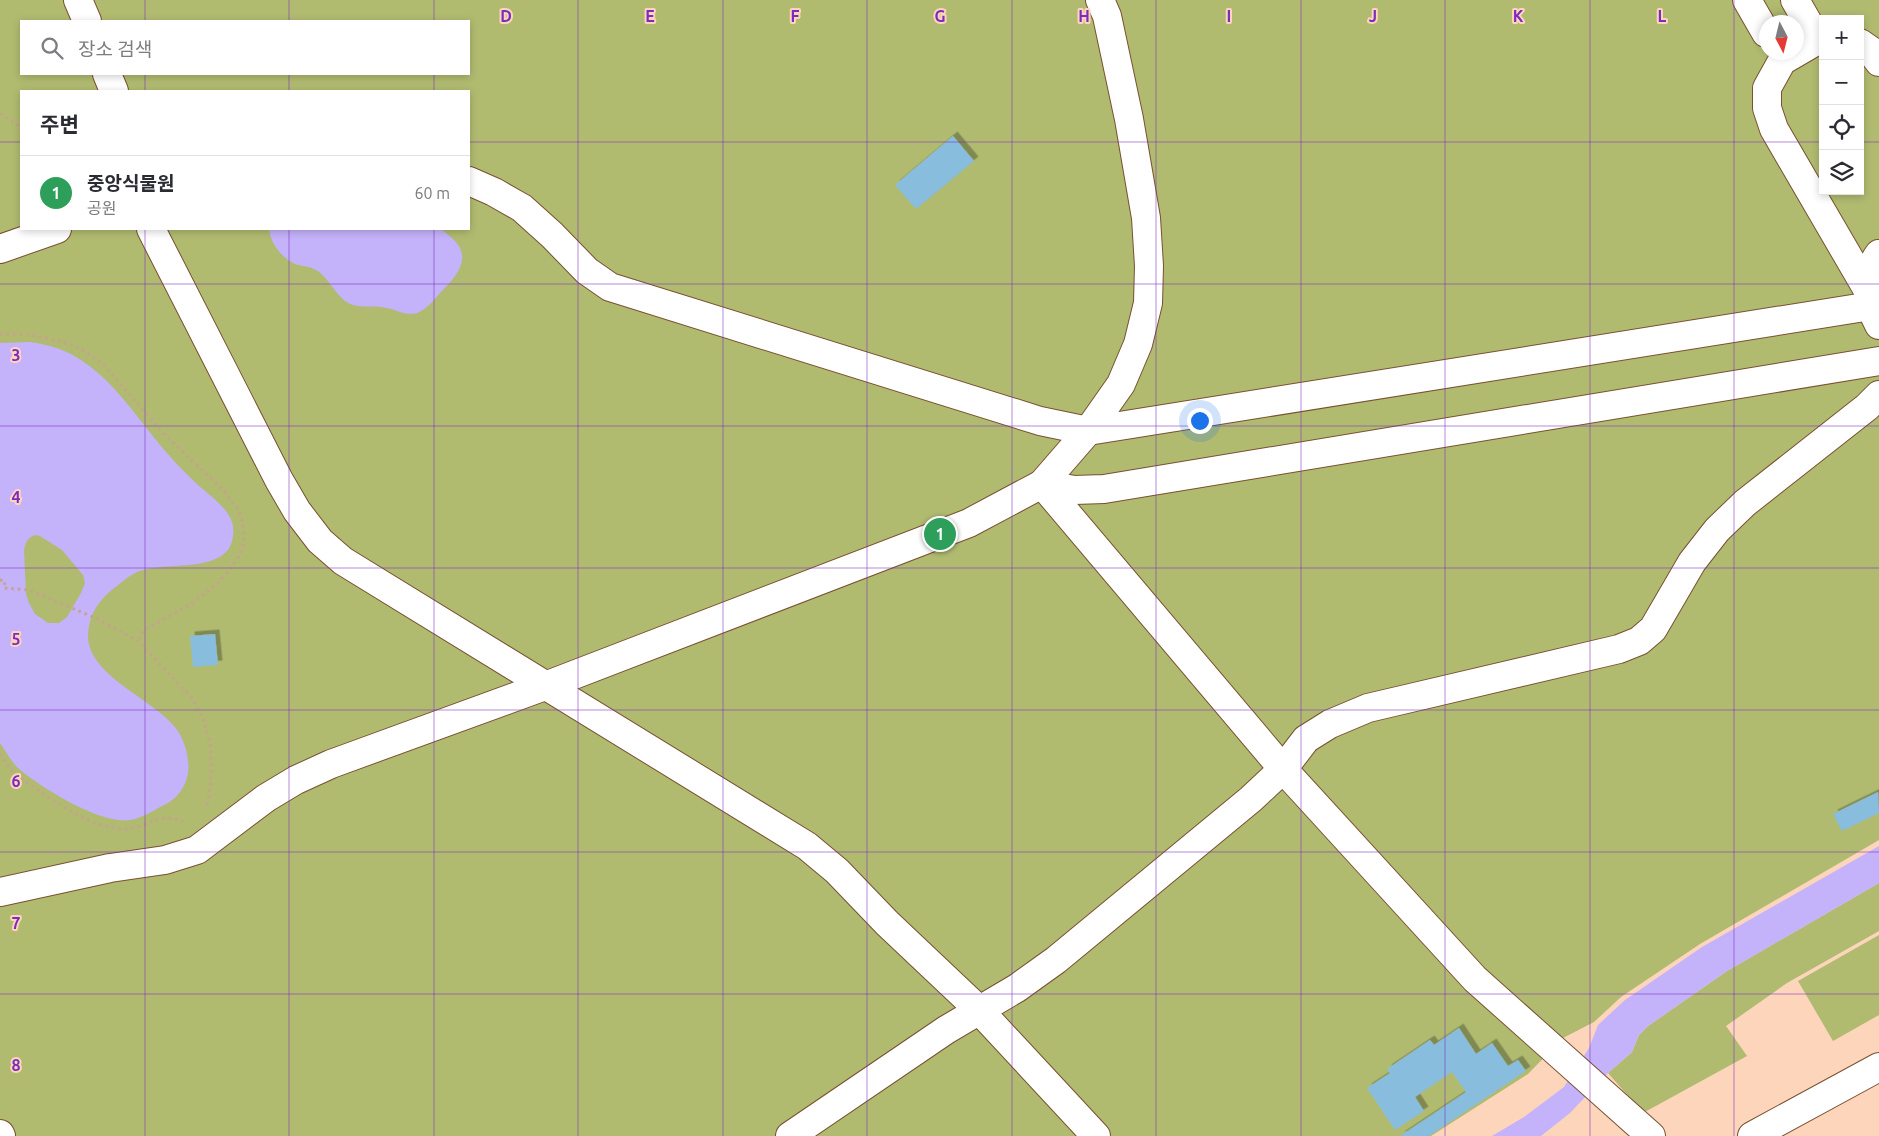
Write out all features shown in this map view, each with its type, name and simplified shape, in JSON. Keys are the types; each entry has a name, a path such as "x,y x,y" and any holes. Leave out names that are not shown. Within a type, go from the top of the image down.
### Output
{"street":[{"path":"78,0 86,20"},
{"path":"1747,0 1759,21"},
{"path":"1795,0 1819,38"},
{"path":"0,892 110,868 165,860 197,850 266,798 296,780 331,764 545,686 969,523 1042,484 1088,431 1121,384 1138,344 1148,303 1149,266 1146,218 1107,5"},
{"path":"1804,47 1819,40"},
{"path":"1864,45 1879,62"},
{"path":"1779,60 1767,88 1767,108 1774,129 1874,308"},
{"path":"107,75 114,90"},
{"path":"470,181 494,192 522,208 552,235 586,271 610,288 1040,421 1088,431 1874,308"},
{"path":"0,248 54,230"},
{"path":"152,230 279,480 297,511 320,541 343,561 806,846 837,871 887,923 979,1010 1096,1136"},
{"path":"1874,308 1869,279 1879,254"},
{"path":"1042,484 1074,490 1104,489 1879,361"},
{"path":"790,1136 946,1030 1018,988 1056,960 1251,799 1283,769 1306,739 1330,724 1368,708 1619,649 1639,641 1653,629 1692,562 1717,530 1744,503 1867,407 1879,395"},
{"path":"1042,484 1283,769 1475,979 1651,1136"},
{"path":"1752,1136 1879,1066"}],"path":[{"path":"0,114 20,126"},
{"path":"0,334 32,335 60,340 80,348 103,364 164,434 224,490 238,509 243,523 244,543 233,566 218,583 191,604 144,630 138,641"},
{"path":"0,580 5,580 4,588 29,590 98,619 138,641 191,697 204,721 211,748 211,780 206,812"},
{"path":"0,754 12,771 55,803 95,823 122,830 137,828 166,817 174,817 189,825"}],"green space":[{"path":"0,0 1879,0 1879,840 1700,944 1621,997 1594,1022 1563,1038 1528,1074 1431,1136 0,1136"},
{"path":"1879,883 1879,931 1787,983 1726,1026 1747,1056 1643,1113 1608,1073 1632,1052 1639,1035 1648,1026 1727,971"},
{"path":"1879,935 1879,1015 1833,1041 1798,981"}],"shaded area":[{"path":"269,230 442,230 460,248 462,262 455,276 424,310 413,314 405,313 383,307 357,306 347,302 320,272 295,264 285,258 274,245"},
{"path":"30,342 48,346 78,358 92,368 117,391 174,461 222,506 232,522 232,542 226,552 207,562 157,567 135,573 103,598 95,609 90,621 88,635 91,649 98,662 123,686 152,706 175,727 187,752 188,774 179,793 170,802 135,819 118,820 104,817 56,795 18,768 0,743 0,343","holes":["40,536 62,550 83,575 85,583 67,617 59,623 48,623 35,614 26,594 24,550 30,537"]},
{"path":"1879,846 1879,883 1727,971 1648,1026 1639,1035 1632,1052 1608,1073 1570,1113 1541,1136 1492,1136 1524,1117 1564,1087 1589,1048 1598,1025 1625,1000 1702,947"}],"building":[{"path":"953,136 974,161 916,209 895,185"},
{"path":"215,634 218,665 193,667 190,636"},
{"path":"1878,792 1879,813 1842,831 1833,814"},
{"path":"1459,1028 1476,1054 1492,1043 1508,1066 1518,1060 1526,1071 1429,1136 1400,1136 1466,1092 1452,1072 1415,1097 1424,1111 1395,1130 1367,1088 1390,1073 1387,1069 1430,1040 1434,1045"}],"place":[{"name":"중앙식물원","path":"940,534"}]}
